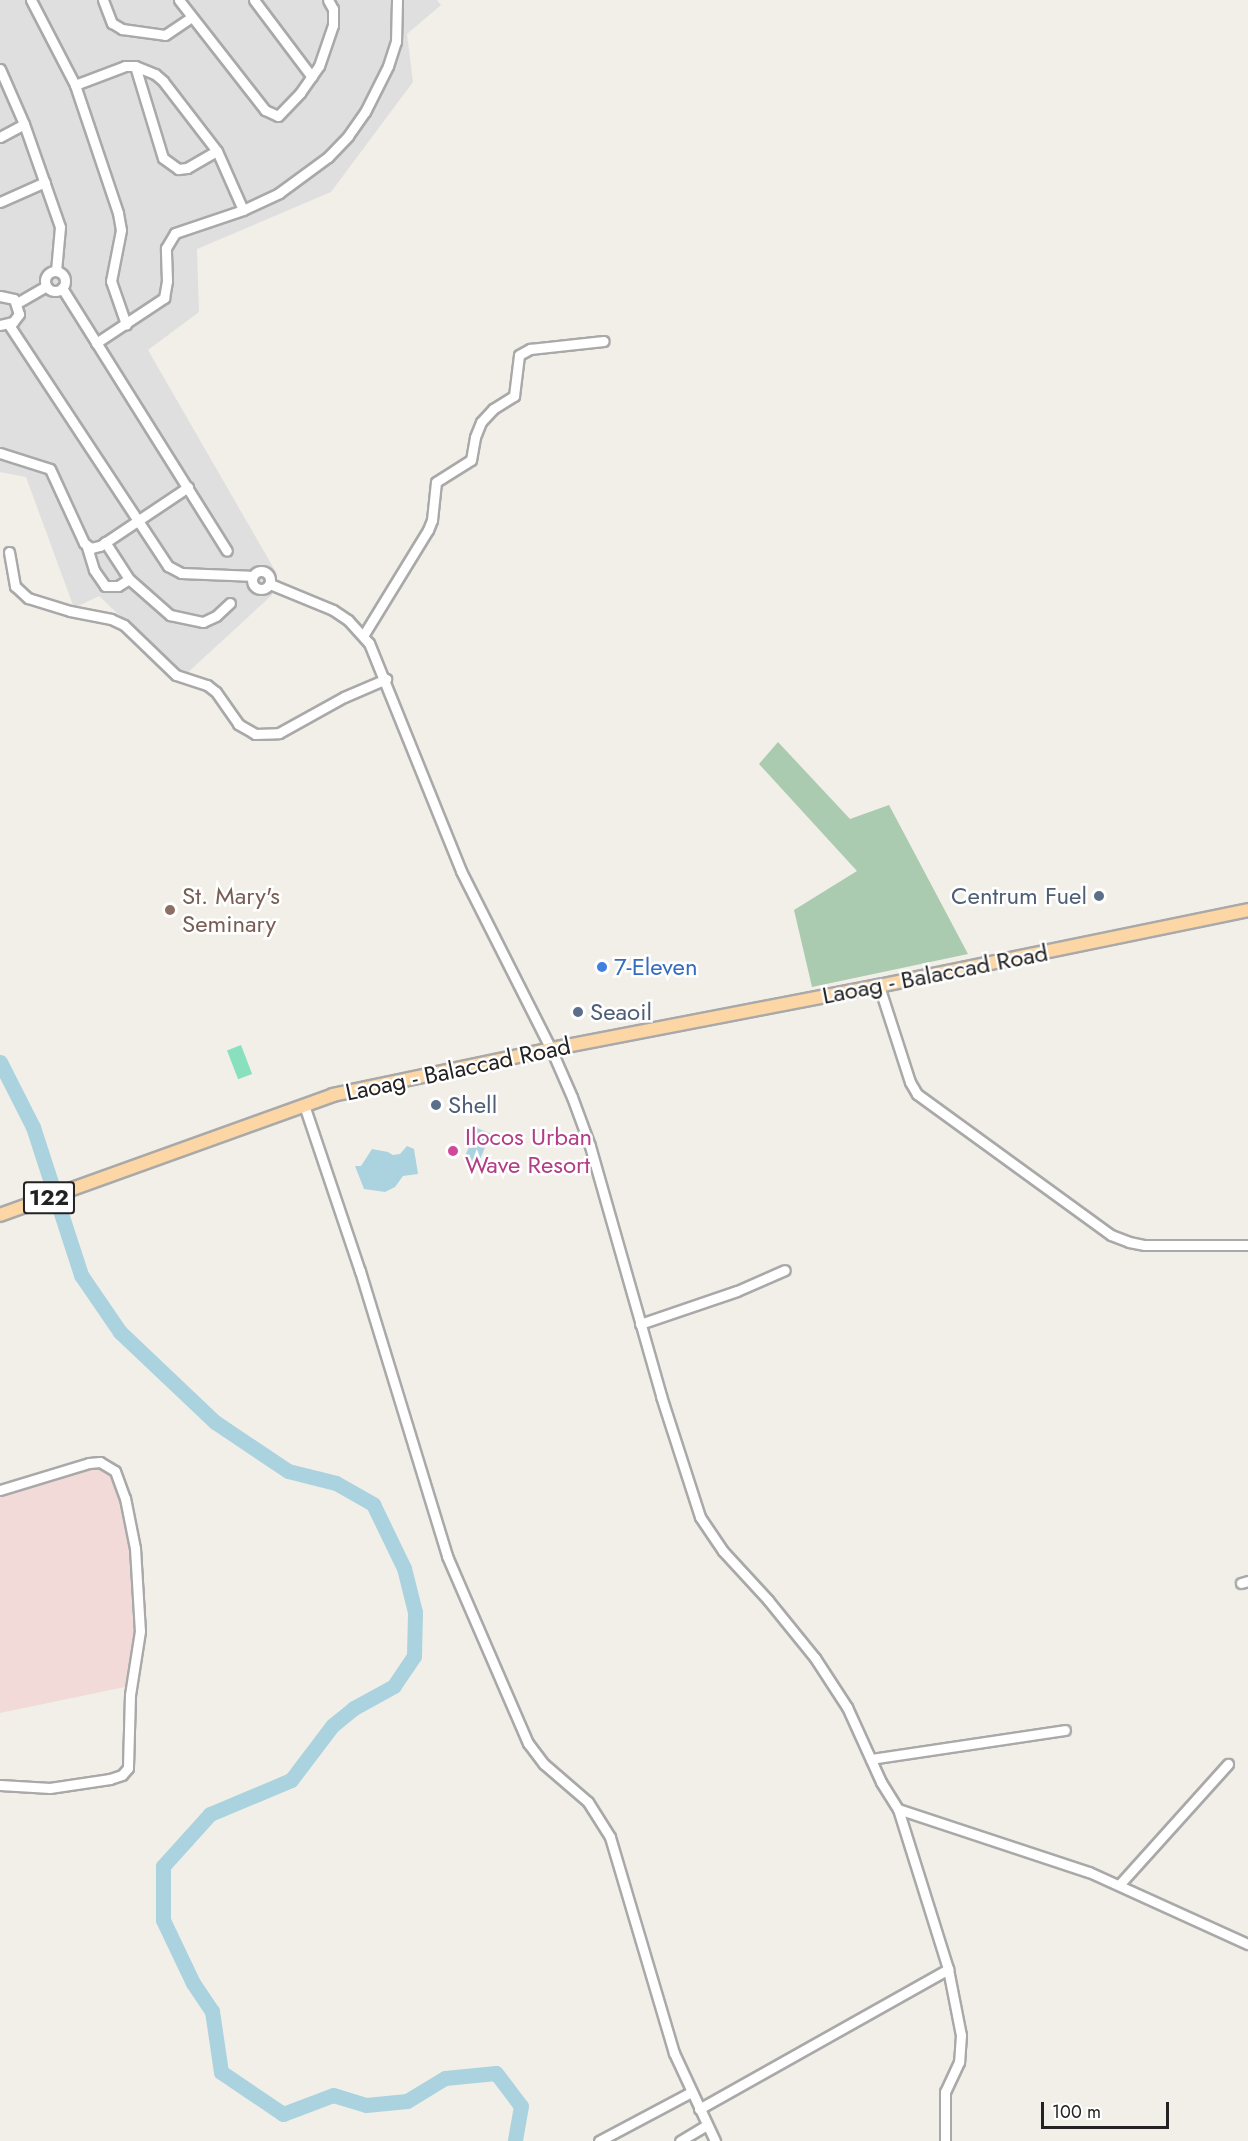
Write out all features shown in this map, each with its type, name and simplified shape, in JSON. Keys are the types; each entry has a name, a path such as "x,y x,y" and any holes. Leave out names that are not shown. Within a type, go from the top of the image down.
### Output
{"main road":[{"name":"Laoag - Balaccad Road","path":"2,1214 304,1105 362,1088 879,986 1248,910"}],"street":[{"path":"31,0 75,86 118,213 121,230 111,281 126,324"},
{"path":"103,0 112,23 122,29 165,35 192,17"},
{"path":"179,0 269,114 278,116 319,66 333,25 333,9 328,0"},
{"path":"254,0 312,76"},
{"path":"96,343 164,298 167,292 166,248 170,238 183,230 269,199 328,157 348,136 365,112 388,66 396,42 399,17 398,0"},
{"path":"75,86 113,70 135,66 163,81 217,151 243,210"},
{"path":"135,66 163,158 178,169 187,168 217,151"},
{"path":"0,69 24,124 60,227 56,271"},
{"path":"0,137 24,124"},
{"path":"0,202 45,182"},
{"path":"46,286 45,278 56,271"},
{"path":"56,271 63,276 62,288 227,551"},
{"path":"46,286 54,291 62,288"},
{"path":"17,303 46,286"},
{"path":"0,296 9,296 17,303 19,314 4,325 160,556 174,570 252,576 252,584 257,589 264,589 270,584 333,609 369,643 386,679 462,871 551,1049 590,1146 661,1396 700,1517 723,1551 768,1600 815,1658 847,1707 871,1760 898,1809 948,1969 962,2050 945,2092 945,2141"},
{"path":"363,636 428,530 432,520 436,482 471,460 475,436 481,422 494,409 514,396 519,355 531,349 604,341"},
{"path":"0,453 50,469 87,547 94,570 105,586 118,586 129,579"},
{"path":"87,547 95,548 188,488"},
{"path":"105,542 129,579 164,612 179,618 209,621 230,603"},
{"path":"9,552 15,586 28,598 60,608 111,619 124,625 176,675 207,685 216,692 238,724 255,734 279,733 344,697 386,679"},
{"path":"879,986 910,1082 917,1094 1111,1235 1145,1245 1248,1245"},
{"path":"304,1105 360,1271 447,1556 528,1743 544,1764 588,1802 610,1837 664,2022 691,2092 715,2141"},
{"path":"640,1324 737,1291 785,1270"},
{"path":"0,1490 89,1463 100,1462 115,1471 125,1498 135,1548 140,1631 130,1695 128,1768 122,1775 110,1779 50,1788 0,1785"},
{"path":"871,1760 1065,1730"},
{"path":"1119,1885 1228,1764"},
{"path":"898,1809 1089,1872 1248,1944"},
{"path":"699,2109 948,1969"},
{"path":"599,2141 691,2092"},
{"path":"681,2141 707,2125"}],"shaded area":[{"path":"0,0 437,0 441,5 407,34 413,82 331,192 197,249 199,312 148,350 277,574 272,595 184,676 99,596 74,608 26,477 0,472"},
{"path":"92,1467 105,1468 116,1480 130,1545 135,1633 125,1687 0,1713 0,1495"}],"green space":[{"path":"778,742 850,819 889,805 968,954 812,987 794,910 857,871 759,764"},
{"path":"241,1045 252,1074 238,1079 227,1050"}],"water":[{"path":"477,1128 491,1134 478,1164 464,1158"},
{"path":"407,1146 414,1149 418,1174 403,1176 395,1187 385,1192 364,1189 355,1166 361,1166 372,1149 393,1155 400,1154"}],"waterway":[{"path":"0,1062 33,1127 81,1275 120,1332 215,1422 288,1471 336,1483 373,1504 404,1568 415,1612 414,1656 394,1686 354,1708 332,1726 291,1780 210,1814 163,1866 163,1920 193,1983 212,2011 221,2072 283,2114 333,2095 366,2105 407,2101 445,2078 496,2073 521,2106 515,2141"}],"place":[{"name":"Centrum Fuel","path":"1099,896"},
{"name":"St. Mary's Seminary","path":"170,910"},
{"name":"7-Eleven","path":"602,967"},
{"name":"Seaoil","path":"578,1012"},
{"name":"Shell","path":"436,1105"},
{"name":"Ilocos Urban Wave Resort","path":"453,1151"}]}
